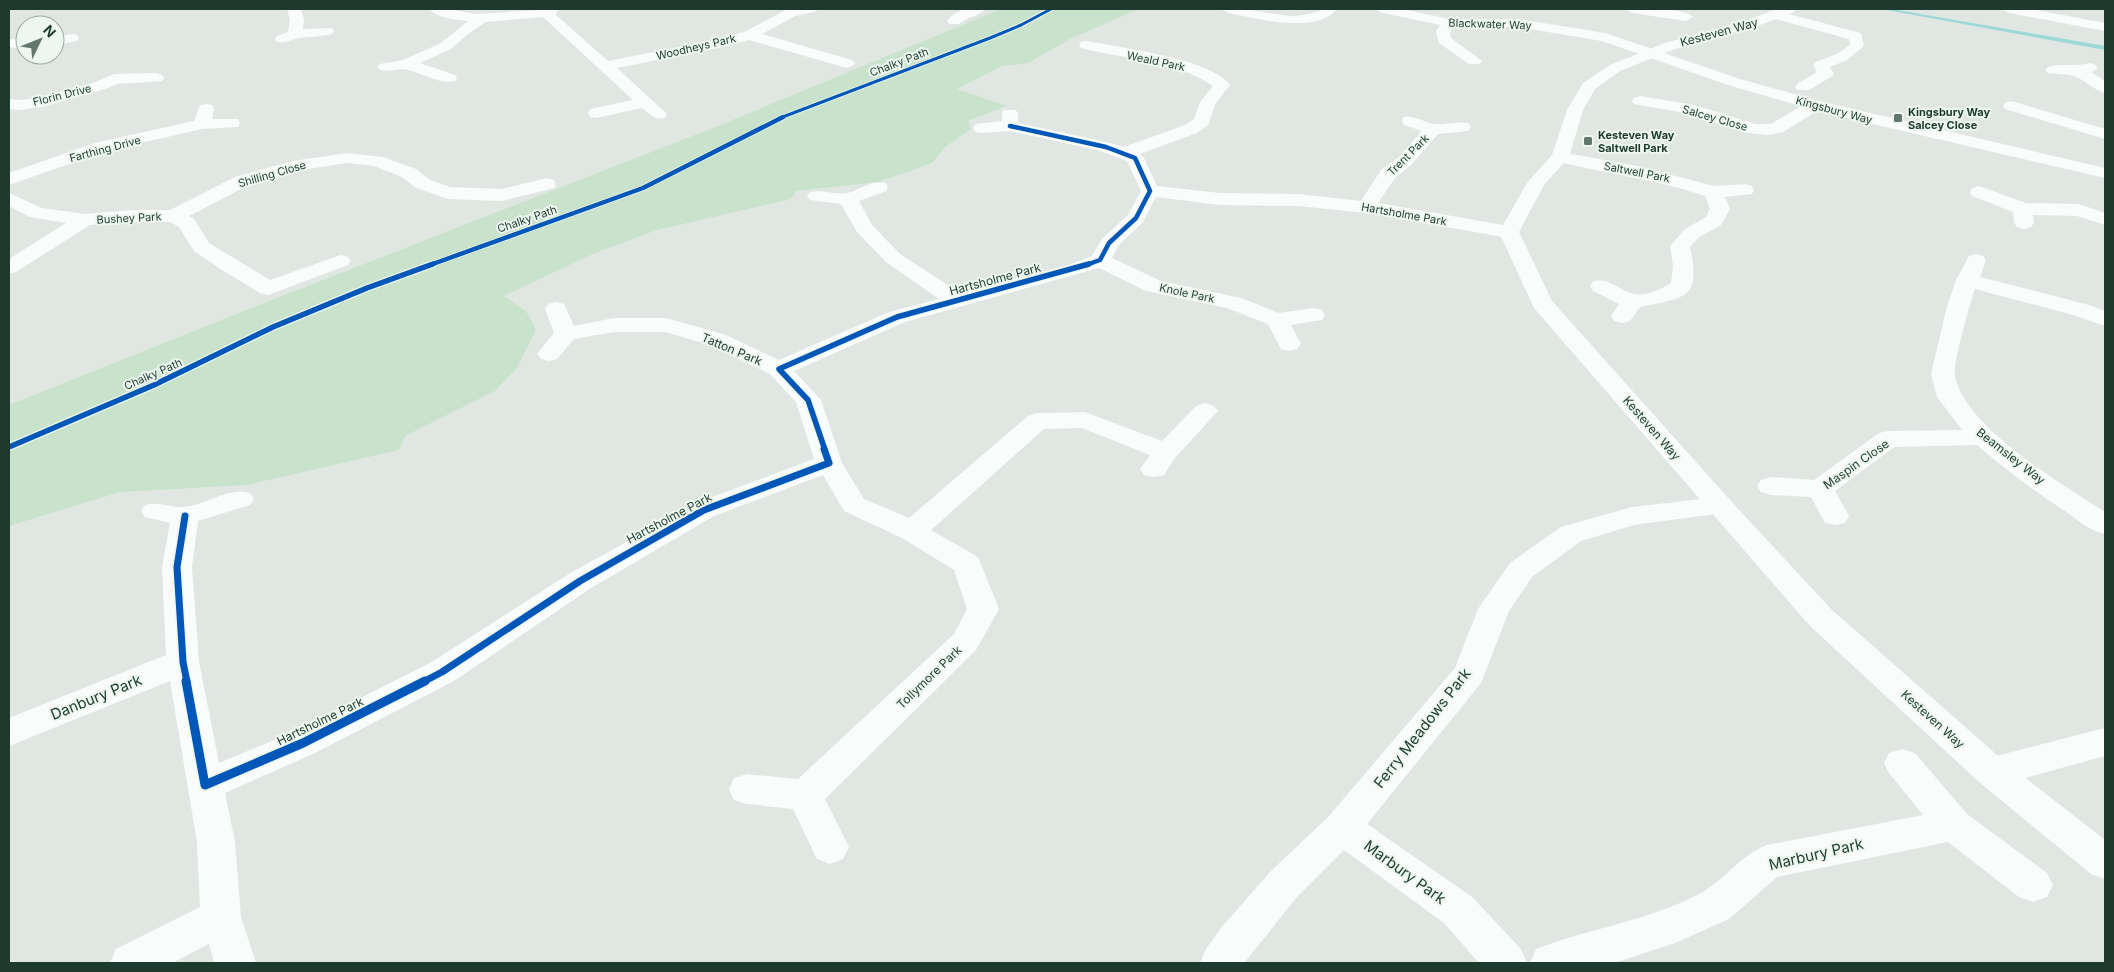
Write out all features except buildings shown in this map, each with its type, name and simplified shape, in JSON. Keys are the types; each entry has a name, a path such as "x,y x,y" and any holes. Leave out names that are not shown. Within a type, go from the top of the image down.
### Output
{"street":[{"path":"294,9 297,20 288,36 327,31"},
{"path":"436,9 455,15 484,17 550,10 549,16 659,114"},
{"name":"Woodheys Park","path":"606,66 723,43 749,35 791,13 810,9"},
{"path":"953,16 979,9"},
{"path":"1229,9 1292,20 1311,18 1330,9"},
{"name":"Blackwater Way","path":"1384,9 1449,23 1518,16 1605,37 1654,54"},
{"path":"1632,9 1686,19 1704,14"},
{"path":"2009,9 2105,27"},
{"path":"1783,12 1856,36 1857,46 1842,57 1820,65 1826,74 1803,87"},
{"name":"Kesteven Way","path":"1783,12 1750,24 1670,46 1615,68 1590,86 1576,110 1560,157 1536,183 1509,232 1542,303 1821,618 1992,772 2105,862"},
{"path":"385,67 406,64 446,46 464,30 484,17"},
{"path":"1449,23 1443,32 1444,40 1481,63 1455,64"},
{"path":"749,35 853,60 822,73"},
{"path":"65,39 72,38"},
{"name":"Weald Park","path":"1070,48 1090,40 1204,72 1229,86 1208,102 1202,121 1192,129 1124,153"},
{"name":"Kingsbury Way","path":"1654,54 1734,82 1819,100 2088,187"},
{"path":"406,64 449,78"},
{"path":"2053,70 2084,69 2105,88"},
{"name":"Florin Drive","path":"9,104 20,105 42,102 99,86 117,73 156,78"},
{"path":"1777,82 1803,87 1819,100"},
{"name":"Salcey Close","path":"1637,101 1694,110 1753,129 1769,130 1777,128 1819,100"},
{"path":"596,113 644,102"},
{"path":"2008,104 2105,134"},
{"name":"Farthing Drive","path":"9,180 101,148 204,116 232,123"},
{"path":"982,128 1010,120 1136,158 1150,191 1136,218 1109,244 1100,260"},
{"name":"Trent Park","path":"1410,122 1433,129 1462,127"},
{"name":"Trent Park","path":"1366,207 1388,174 1405,161 1433,129"},
{"name":"Shilling Close","path":"174,216 242,181 346,152 409,173 423,184 448,192 502,195 547,184"},
{"name":"Saltwell Park","path":"1560,157 1639,171 1681,181 1713,192 1745,190"},
{"path":"817,196 848,199 878,187"},
{"path":"1979,192 2023,216 2088,187 2105,220"},
{"name":"Hartsholme Park","path":"1150,191 1220,199 1299,200 1366,207 1418,218 1509,232"},
{"path":"1600,286 1627,309 1668,295 1682,286 1684,266 1680,246 1692,233 1714,222 1720,209 1713,192"},
{"name":"Bushey Park","path":"9,199 37,213 85,220 131,216 174,216 187,223 201,247 229,266 268,288 342,261"},
{"path":"848,199 864,228 892,258 956,301"},
{"path":"9,268 85,220"},
{"name":"Hartsholme Park","path":"779,369 897,317 1076,269 1100,260"},
{"name":"Knole Park","path":"1100,260 1154,286 1233,303 1277,320 1314,315"},
{"name":"Beamsley Way","path":"2105,319 1971,270 1950,336 1943,376 1947,391 1958,410 1983,437 2105,525"},
{"path":"549,354 566,334 556,309"},
{"path":"1277,320 1289,344"},
{"name":"Tatton Park","path":"566,334 614,325 666,324 718,340 779,369"},
{"path":"779,369 808,400 829,463"},
{"path":"912,531 1037,420 1085,420 1160,461 1205,411"},
{"name":"Maspin Close","path":"1771,486 1820,489 1888,439 1983,437"},
{"name":"Hartsholme Park","path":"205,785 303,744 442,672 580,581 704,510 829,463"},
{"name":"Tollymore Park","path":"805,795 965,642 983,609 968,564 912,531 854,505 829,463"},
{"name":"Maspin Close","path":"1820,489 1835,516"},
{"path":"155,511 185,516 240,499"},
{"name":"Ferry Meadows Park","path":"1221,963 1235,941 1283,885 1342,828 1468,674 1494,609 1521,570 1571,534 1632,516 1720,506"},
{"path":"185,516 177,567 183,662 216,842 221,917 235,963"},
{"name":"Danbury Park","path":"9,732 183,662"},
{"path":"1992,772 2105,742"},
{"path":"1902,763 1954,825 2033,885"},
{"path":"748,789 805,795 830,847"},
{"name":"Marbury Park","path":"1551,963 1661,930 1715,906 1767,862 1954,825"},
{"name":"Marbury Park","path":"1342,828 1458,910 1506,963"},
{"path":"131,963 221,917"}],"green space":[{"path":"1001,9 1139,9 1070,39 1028,63 1002,66 957,89 1007,106 968,121 971,129 945,147 932,163 878,182 796,191 791,199 657,230 595,253 504,296 526,311 536,330 516,369 495,391 405,436 399,450 246,485 120,492 9,526 9,405 264,303 718,126"}],"waterway":[{"path":"1884,9 2105,48"}],"cycle path":[{"name":"Chalky Path","path":"9,447 154,385 273,327 367,288 643,188 785,116 990,38 1036,18 1051,9"},
{"path":"185,516 177,567 183,662 205,785 303,743 442,672 580,581 704,510 829,463 808,400 779,369 897,317 1076,269 1100,260 1109,243 1136,218 1150,191 1135,158 1106,147 1010,126"}],"place":[{"name":"Kingsbury Way Salcey Close","path":"1898,118"},
{"name":"Kesteven Way Saltwell Park","path":"1588,141"}]}
